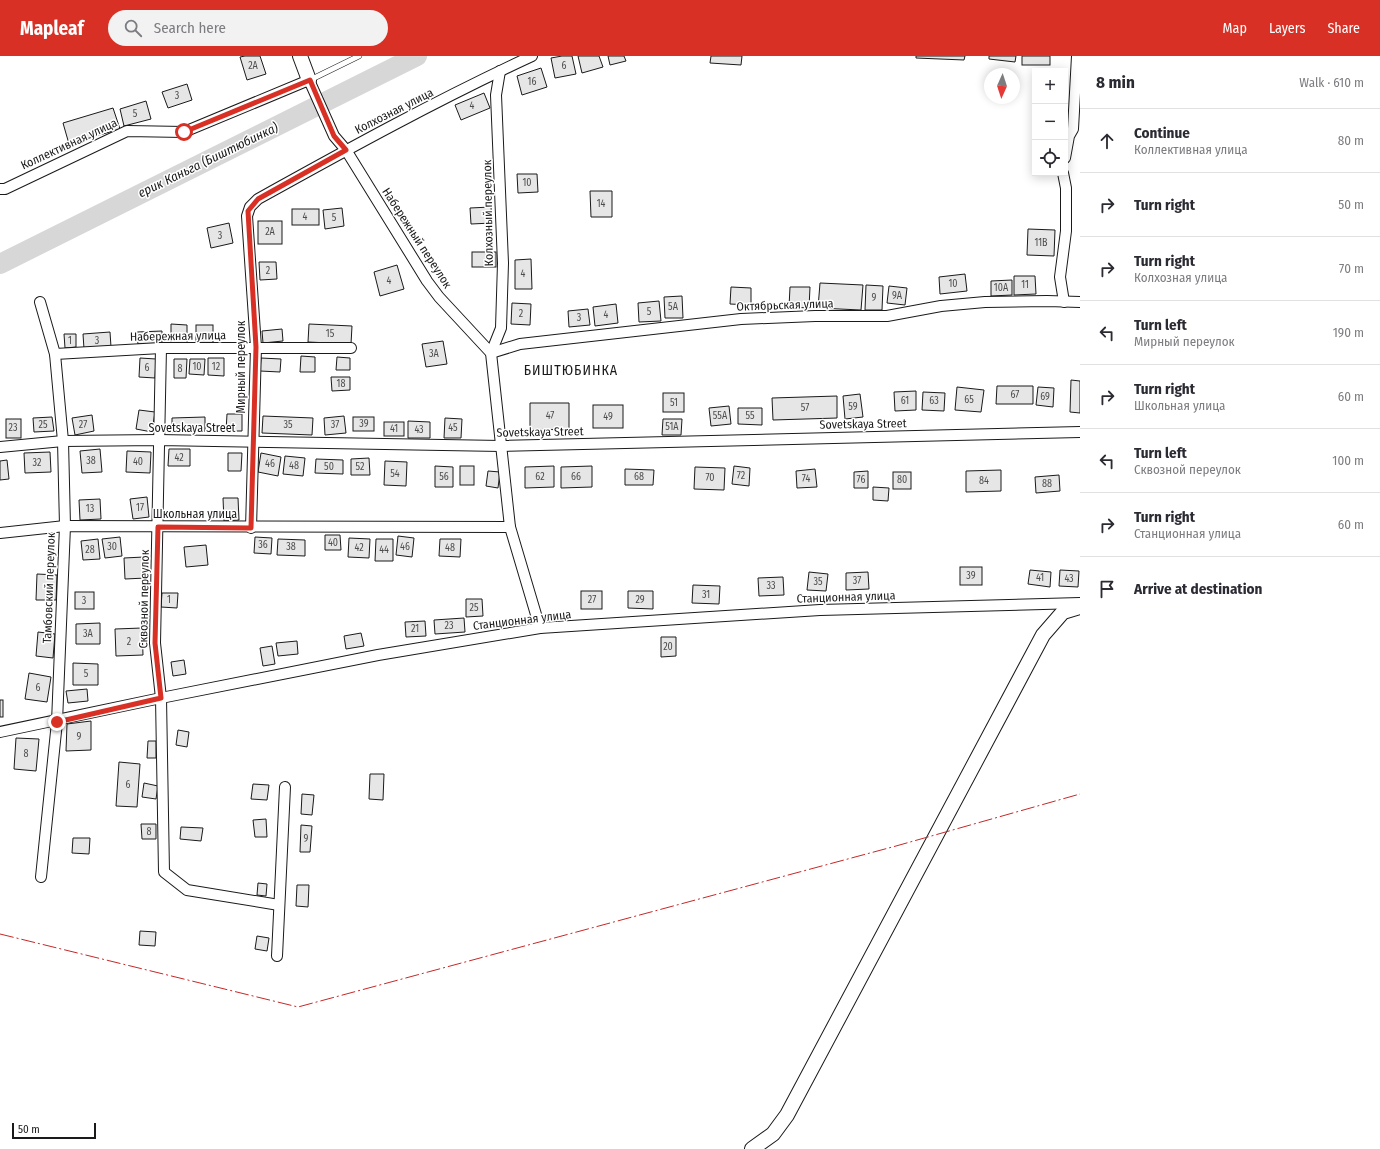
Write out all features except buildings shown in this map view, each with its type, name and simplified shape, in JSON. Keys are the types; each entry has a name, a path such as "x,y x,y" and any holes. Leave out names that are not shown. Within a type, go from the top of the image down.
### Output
{"street":[{"path":"300,56 310,80"},
{"name":"Колхозная улица","path":"250,206 258,199 346,150 532,56"},
{"path":"1068,142 1073,129 1077,56"},
{"name":"Колхозный переулок","path":"492,352 501,328 503,263 496,94 500,71"},
{"name":"Набережный переулок","path":"310,80 334,136 346,150 432,289 492,352"},
{"name":"Коллективная улица","path":"0,189 5,189 127,131 184,132 310,80"},
{"path":"1064,176 1066,188 1066,232 1060,276 1064,302"},
{"name":"Мирный переулок","path":"250,206 247,216 256,347 251,528"},
{"name":"Тамбовский переулок","path":"40,302 55,354 63,441 65,526 57,722 41,877"},
{"name":"Октябрьская улица","path":"492,352 520,344 741,319 815,316 887,316 941,306 984,302 1080,302"},
{"name":"Набережная улица","path":"55,354 161,348 351,348"},
{"name":"Сквозной переулок","path":"161,348 155,643 161,698 164,872 186,890 279,905"},
{"path":"492,352 510,527 540,628"},
{"name":"Sovetskaya Street","path":"0,448 63,441 253,441 501,446 1080,432"},
{"name":"Школьная улица","path":"0,533 65,526 251,528 510,527"},
{"name":"Станционная улица","path":"0,732 57,722 161,698 378,655 540,628 820,610 1080,603"},
{"path":"752,1149 773,1134 787,1115 1043,635 1064,612 1080,607"},
{"path":"277,956 285,787"}],"lane":[{"path":"310,80 359,56"}],"waterway":[{"name":"ерик Каньга (Биштюбинка)","path":"0,264 417,56"}],"power":[{"path":"0,934 298,1007 896,846 1080,794"}],"district":[{"name":"БИШТЮБИНКА","path":"571,370"}],"route":[{"path":"57,722 161,698 155,643 158,527 251,528 256,347 247,216 248,211 250,206 258,199 346,150 334,136 310,80 184,132"}]}
